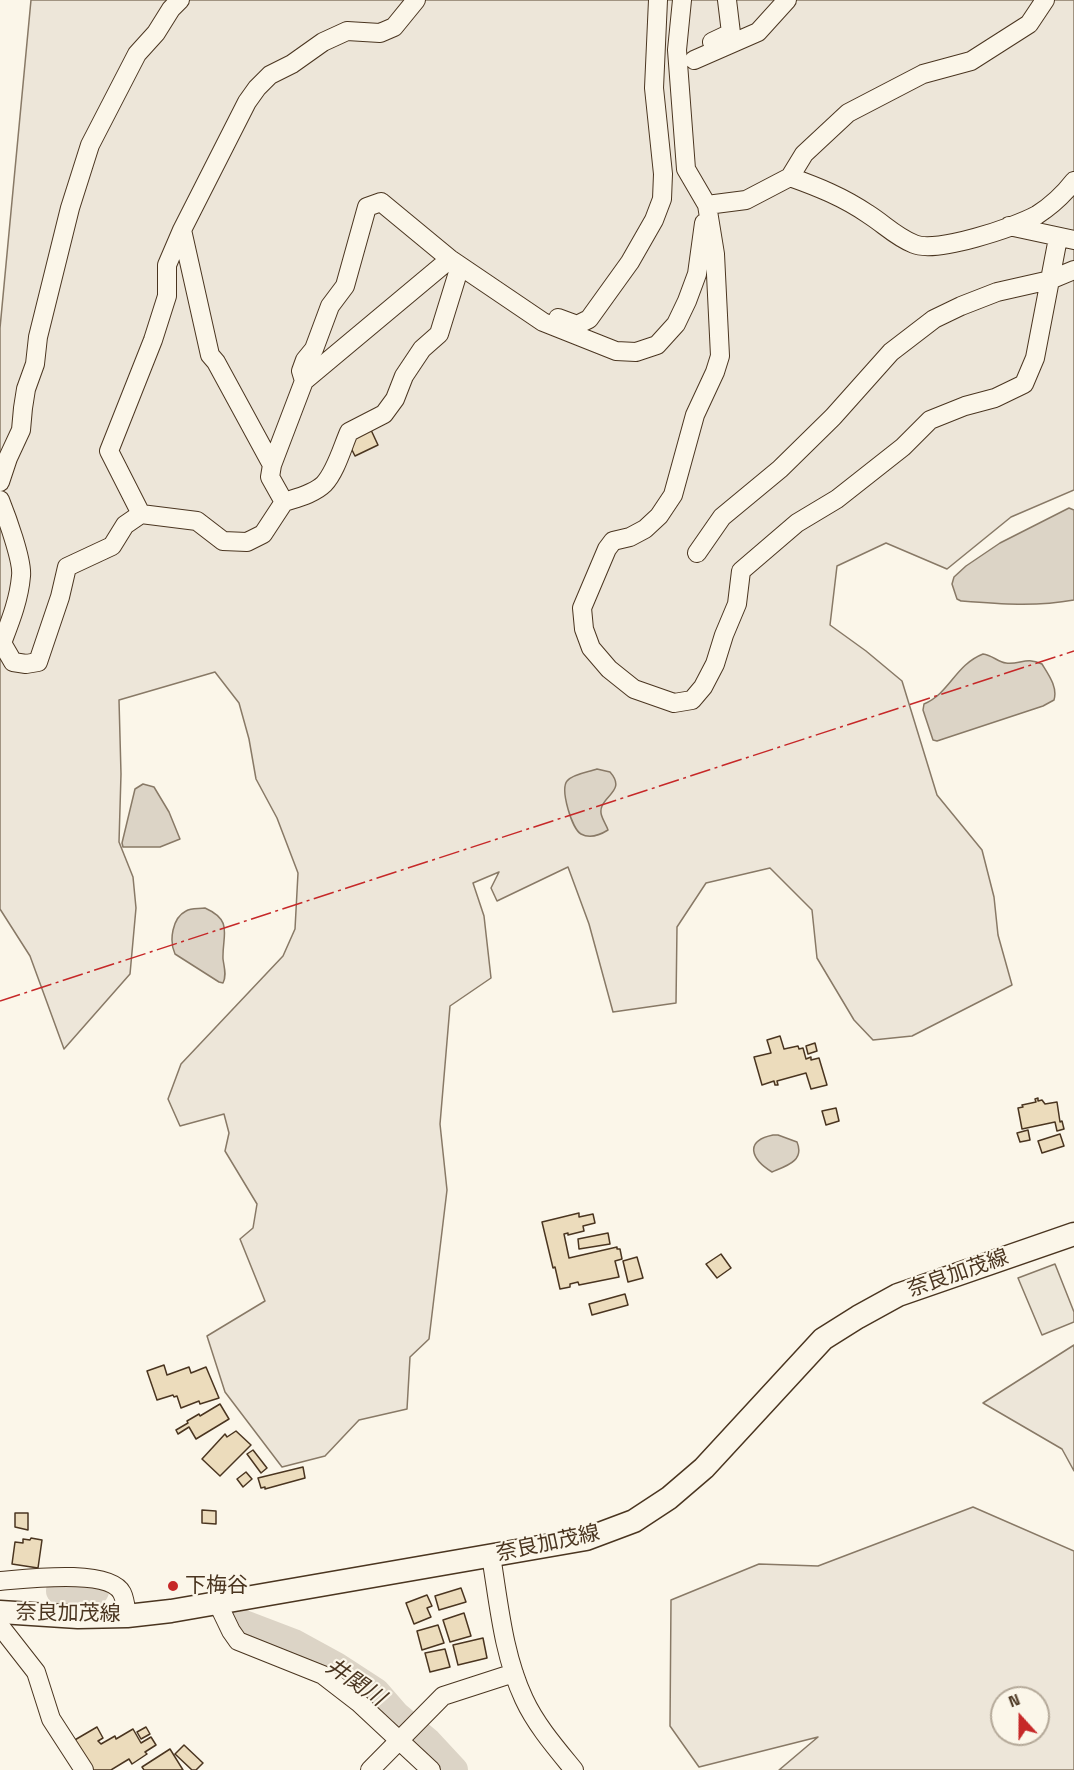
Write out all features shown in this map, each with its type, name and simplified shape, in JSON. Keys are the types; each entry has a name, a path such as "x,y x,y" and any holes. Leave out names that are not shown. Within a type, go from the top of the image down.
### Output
{"main road":[{"name":"奈良加茂線","path":"0,1612 78,1617 127,1616 218,1604 586,1539 634,1521 669,1498 704,1468 823,1339 849,1322 898,1295 1074,1234"}],"street":[{"path":"0,482 21,430 26,388 35,364 38,336 52,288 70,208 90,145 137,54 180,0"},
{"path":"141,514 109,451 153,340 167,296 168,265 182,230 247,102 270,75 292,64 323,42 347,31 380,33 394,27 416,0"},
{"path":"498,292 577,325 590,319 630,262 654,220 662,199 663,174 654,88 658,0"},
{"path":"681,0 677,50 686,169 707,206 716,254 720,356 715,372 694,415 673,495 659,516 645,529 630,537 613,541 607,549 582,608 584,629 591,648 609,669 634,689 674,703 692,700 703,687 715,664 737,604 741,571 797,523 837,499 903,447 930,420 965,406 994,398 1024,384 1035,358 1050,280 1066,239 1009,226"},
{"path":"727,0 731,33 694,52 693,60 758,32 787,0"},
{"path":"707,206 746,200 790,177 804,154 848,113 922,74 971,61 1029,24 1045,0"},
{"path":"790,177 836,194 870,214 893,233 916,245 946,246 1036,215 1066,192 1074,181"},
{"path":"304,381 301,371 305,360 314,349 330,306 345,285 368,207 381,202 455,262 543,322 616,351 636,352 657,345 676,324 697,274 707,206"},
{"path":"182,230 210,356 216,362 272,465"},
{"path":"284,502 270,477 272,465 304,381 455,262"},
{"path":"0,500 8,519 22,574 17,602 2,643 13,662 26,664 38,662 60,597 67,567 112,546 125,525 141,514 197,521 223,541 247,542 263,534 284,502 323,485 334,467 349,432 384,414 394,399 404,376 422,349 439,334 455,262"},
{"path":"697,553 722,517 780,469 833,417 891,352 934,319 997,292 1050,280 1074,270"},
{"path":"491,1556 509,1660 524,1700 548,1739 574,1770"},
{"path":"0,1581 58,1576 114,1583 123,1593 127,1616"},
{"path":"218,1604 238,1641 323,1675 402,1738 430,1770"},
{"path":"0,1626 36,1672 51,1719 84,1770"},
{"path":"370,1770 443,1696 514,1673"}],"shaded area":[{"path":"31,0 1074,0 1074,490 1011,517 947,569 886,543 837,566 830,625 902,681 937,795 982,850 994,897 998,935 1012,985 912,1036 873,1040 854,1020 817,958 812,910 770,868 706,883 677,927 676,1003 613,1012 589,924 568,867 497,901 491,888 499,872 473,883 484,916 491,978 450,1006 440,1124 447,1190 429,1339 410,1357 407,1409 359,1420 325,1456 282,1467 225,1392 207,1336 265,1301 240,1239 253,1228 257,1204 225,1151 229,1133 224,1114 180,1126 168,1099 181,1064 283,956 295,929 298,873 277,818 256,779 249,739 239,703 215,672 119,700 121,774 119,842 133,877 136,908 130,974 64,1049 30,956 0,909 0,328"},
{"path":"1069,508 1074,510 1074,600 1046,604 1018,604 957,599 952,584 954,577 966,566 1000,543"},
{"path":"983,654 1006,663 1032,661 1042,664 1054,686 1054,700 1043,706 937,741 933,740 923,710 924,704 940,693 973,659"},
{"path":"597,769 610,772 616,783 614,791 601,809 608,830 598,835 588,836 581,834 574,825 568,809 565,786 567,781 573,777"},
{"path":"143,784 154,787 169,812 180,839 160,847 123,847 135,789"},
{"path":"205,908 220,918 223,924 225,974 223,983 175,954 173,949 173,930 181,914 192,909"},
{"path":"773,1135 797,1142 799,1148 793,1162 772,1172 759,1162 755,1156 754,1146 758,1141"},
{"path":"1055,1264 1074,1312 1074,1322 1042,1335 1018,1278"},
{"path":"1074,1345 1074,1471 1062,1449 983,1403"},
{"path":"973,1507 1074,1551 1074,1770 779,1770 818,1737 699,1767 670,1726 671,1600 759,1564 818,1566"}],"building":[{"path":"371,430 378,445 355,456 347,440"},
{"path":"780,1036 784,1049 798,1046 799,1049 803,1048 806,1059 819,1058 827,1085 811,1089 806,1073 777,1081 778,1085 775,1085 774,1081 762,1085 754,1057 771,1053 767,1040"},
{"path":"815,1043 817,1051 808,1054 806,1046"},
{"path":"1038,1098 1038,1101 1042,1100 1045,1104 1057,1102 1060,1122 1062,1121 1064,1129 1057,1131 1055,1122 1022,1129 1018,1108 1036,1102 1035,1099"},
{"path":"836,1108 839,1121 826,1125 822,1111"},
{"path":"1028,1130 1030,1140 1020,1142 1017,1133"},
{"path":"1060,1134 1064,1146 1042,1153 1038,1141"},
{"path":"579,1213 579,1217 593,1214 595,1223 583,1226 584,1231 564,1234 569,1258 617,1247 620,1249 622,1259 615,1261 619,1277 579,1285 578,1282 560,1289 542,1222"},
{"path":"608,1233 610,1244 579,1249 578,1239"},
{"path":"721,1254 731,1268 717,1278 706,1264"},
{"path":"637,1257 643,1278 628,1282 623,1261"},
{"path":"625,1294 628,1305 592,1315 589,1304"},
{"path":"164,1365 167,1375 189,1367 191,1373 206,1367 219,1398 200,1404 199,1401 181,1408 177,1396 157,1400 147,1371"},
{"path":"220,1404 229,1419 196,1439 189,1427 178,1434 176,1430 188,1423 187,1421"},
{"path":"236,1431 251,1445 220,1476 202,1459 225,1434 227,1437"},
{"path":"253,1450 267,1468 261,1473 247,1454"},
{"path":"303,1467 305,1478 265,1489 265,1487 261,1488 258,1478"},
{"path":"246,1472 252,1479 243,1487 237,1479"},
{"path":"202,1510 216,1511 216,1524 202,1523"},
{"path":"15,1513 28,1513 28,1530 15,1527"},
{"path":"31,1538 42,1540 38,1568 12,1564 15,1542 23,1543 23,1539 30,1540"},
{"path":"461,1588 466,1602 439,1610 435,1596"},
{"path":"427,1595 432,1606 427,1608 431,1617 414,1624 406,1603"},
{"path":"464,1613 471,1636 450,1642 443,1620"},
{"path":"438,1625 444,1643 422,1650 417,1631"},
{"path":"483,1638 487,1658 458,1665 453,1645"},
{"path":"445,1649 450,1667 430,1672 425,1653"},
{"path":"97,1727 103,1738 98,1741 101,1744 115,1736 116,1739 133,1729 141,1743 151,1737 156,1745 132,1764 129,1759 111,1770 91,1770 73,1741"},
{"path":"146,1727 150,1734 141,1739 137,1732"},
{"path":"184,1745 203,1763 196,1770 192,1770 175,1754"},
{"path":"170,1749 183,1770 144,1770 142,1767"}],"waterway":[{"name":"井関川","path":"60,1591 95,1591"},
{"name":"井関川","path":"239,1622 294,1643 336,1666 376,1692 396,1715 428,1742 454,1770"}],"power":[{"path":"0,1001 1074,651"}],"place":[{"name":"下梅谷","path":"173,1586"}]}
